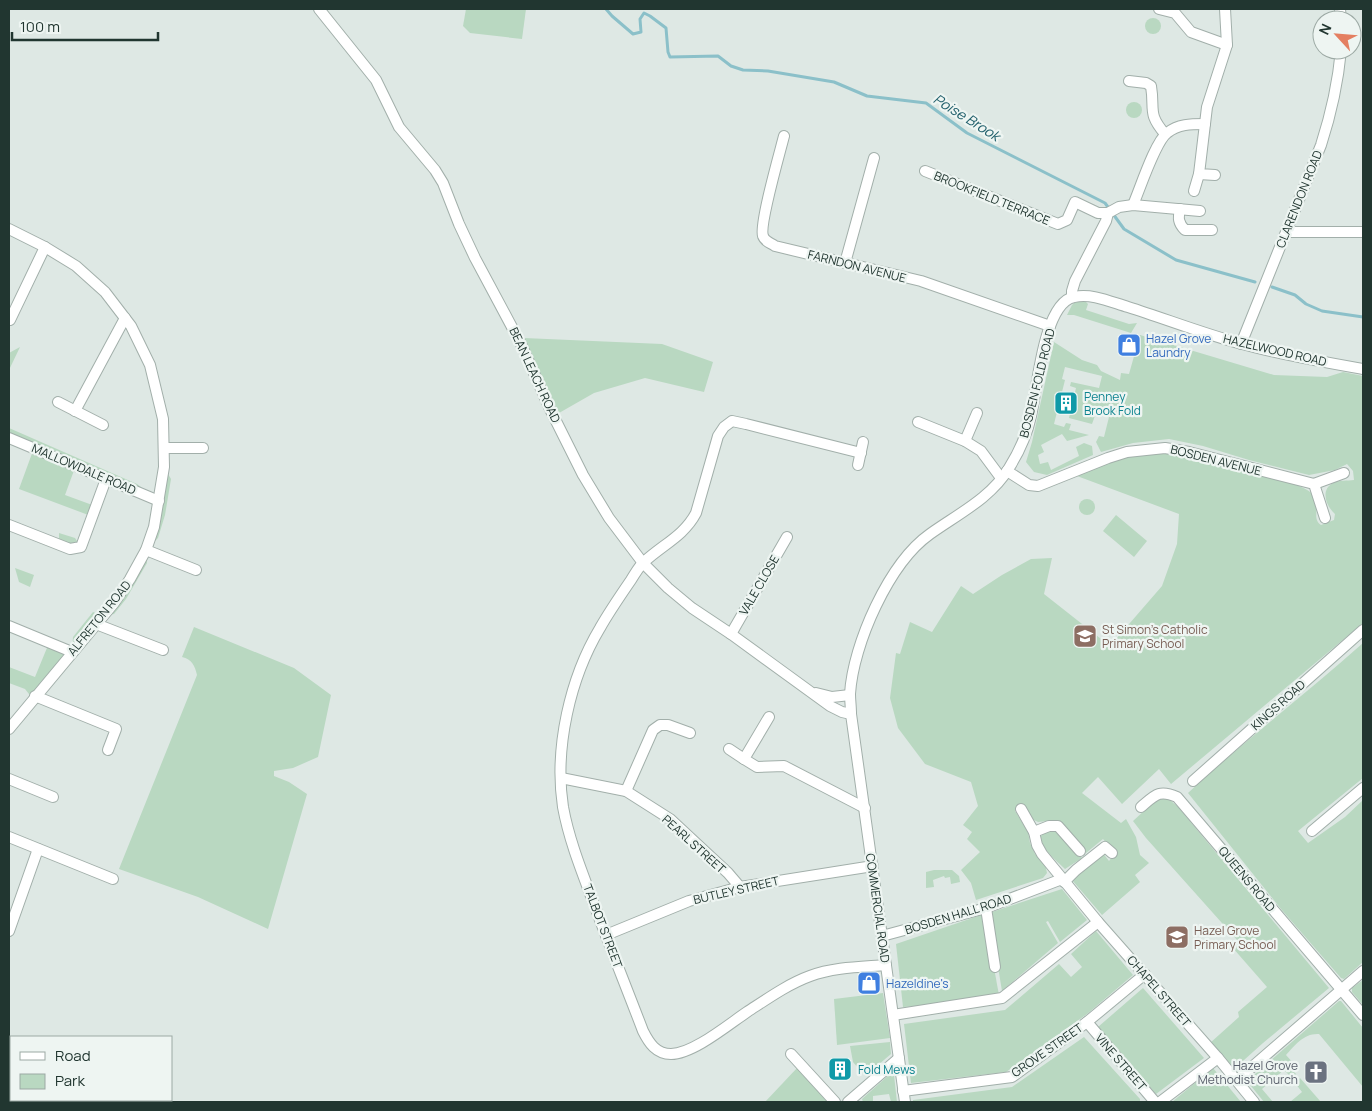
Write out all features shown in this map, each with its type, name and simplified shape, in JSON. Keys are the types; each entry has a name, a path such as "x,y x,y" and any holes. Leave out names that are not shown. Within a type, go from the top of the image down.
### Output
{"street":[{"name":"BEAN LEACH ROAD","path":"319,9 376,80 399,127 435,170 443,183 459,224 521,344 550,410 609,518 643,562 668,588 692,608 830,706 851,714"},
{"path":"1158,9 1175,13 1191,32 1227,44"},
{"path":"1194,191 1199,174 1207,107 1227,44 1225,9"},
{"name":"CLARENDON ROAD","path":"1241,344 1321,145 1330,115 1340,60"},
{"path":"1129,81 1146,83 1151,86 1153,116 1156,124 1165,134"},
{"path":"1133,205 1156,149 1165,134 1190,124 1205,124"},
{"name":"FARNDON AVENUE","path":"784,136 764,216 762,235 766,241 775,246 921,281 1050,326"},
{"path":"846,263 874,158"},
{"name":"BROOKFIELD TERRACE","path":"925,171 1058,224 1067,220 1075,202 1098,213 1112,211"},
{"path":"1199,174 1215,175"},
{"path":"1072,297 1075,281 1112,211 1133,205 1200,211"},
{"path":"1180,209 1178,218 1180,225 1185,230 1212,230"},
{"name":"ALFRETON ROAD","path":"9,229 76,266 105,292 131,326 150,365 163,419 164,448 164,468 159,501 154,527 146,550 122,593 10,726"},
{"path":"1286,232 1363,232"},
{"path":"10,320 45,248"},
{"name":"HAZELWOOD ROAD","path":"1072,297 1090,296 1241,344 1363,369"},
{"name":"BOSDEN FOLD ROAD","path":"851,714 850,695 853,674 869,621 880,596 904,559 916,545 930,533 971,507 1004,474 1020,449 1031,417 1041,359 1050,326 1058,309 1072,297"},
{"path":"75,411 125,318"},
{"path":"58,402 104,425"},
{"path":"965,441 977,413"},
{"name":"TALBOT STREET","path":"860,453 746,424 732,422 724,427 718,436 696,514 690,525 643,562 587,651 576,680 563,734 561,778 563,805 578,861 647,1038 650,1044 659,1051 670,1054 692,1048 778,992 810,976 828,971 886,965"},
{"name":"BOSDEN AVENUE","path":"918,422 965,441 981,451 1004,474 1029,485 1038,486 1127,452 1165,448 1189,452 1314,484"},
{"name":"MALLOWDALE ROAD","path":"9,438 159,501"},
{"path":"858,465 863,442"},
{"path":"164,448 203,448"},
{"path":"1326,518 1314,484 1344,473"},
{"path":"9,526 70,549 81,547 106,478"},
{"name":"VALE CLOSE","path":"731,634 787,537"},
{"path":"146,550 196,570"},
{"path":"96,624 163,650"},
{"path":"9,626 72,652"},
{"name":"KINGS ROAD","path":"1193,781 1363,630"},
{"name":"BEAN LEACH ROAD","path":"810,692 832,697 850,695"},
{"path":"35,696 116,729 108,750"},
{"name":"COMMERCIAL ROAD","path":"851,714 904,1102"},
{"path":"744,759 769,717"},
{"path":"626,791 653,730 660,725 668,725 690,733"},
{"path":"729,750 757,767 784,766 865,808"},
{"name":"PEARL STREET","path":"561,778 626,791 670,819 728,873 740,887"},
{"path":"9,779 53,797"},
{"path":"1312,831 1363,788"},
{"name":"QUEENS ROAD","path":"1142,807 1157,794 1167,792 1177,797 1363,1015"},
{"name":"CHAPEL STREET","path":"1020,809 1034,832 1037,845 1042,854 1063,881 1218,1058 1254,1102"},
{"path":"1034,832 1049,826 1058,826 1080,851"},
{"path":"9,837 113,879"},
{"path":"1063,881 1104,847 1112,853"},
{"path":"9,931 38,849"},
{"name":"BUTLEY STREET","path":"606,935 689,901 740,887 873,866"},
{"name":"BOSDEN HALL ROAD","path":"882,936 986,908 1063,881"},
{"path":"986,908 995,967"},
{"path":"893,1015 1002,998 1098,922"},
{"path":"1237,1080 1363,971"},
{"name":"GROVE STREET","path":"903,1091 1012,1077 1087,1022 1145,974"},
{"name":"VINE STREET","path":"1087,1022 1156,1102"},
{"path":"791,1054 835,1102"},
{"path":"848,1102 899,1058"},
{"path":"1160,1102 1218,1058"}],"green space":[{"path":"466,9 526,9 522,39 470,33 463,26"},
{"path":"1153,18 1159,20 1161,26 1159,32 1153,34 1147,32 1145,26 1147,20"},
{"path":"1134,102 1142,110 1134,118 1126,110"},
{"path":"1077,300 1088,304 1086,310 1129,324 1137,323 1131,333 1074,315 1067,315"},
{"path":"1140,335 1274,375 1327,377 1343,372 1363,376 1363,623 1171,784 1159,769 1122,804 1098,777 1082,793 1121,823 1126,819 1136,837 1140,855 1149,863 1135,875 1140,882 1102,915 1072,880 1102,852 1109,861 1115,853 1103,839 1086,853 1072,837 1048,821 1038,822 1018,808 1015,811 1028,832 1035,854 1045,864 1047,873 1043,878 976,900 971,883 961,870 980,852 967,839 972,832 963,825 978,806 971,782 925,764 898,728 890,698 896,653 900,654 910,622 932,632 961,586 973,594 1031,559 1052,558 1044,594 1110,646 1162,586 1177,544 1179,514 1077,476 1113,461 1150,453 1177,454 1297,485 1314,496 1317,503 1316,516 1321,525 1334,520 1335,514 1329,507 1326,498 1329,486 1338,481 1354,480 1353,471 1347,464 1335,470 1309,475 1203,446 1169,439 1133,443 1101,452 1096,442 1099,436 1104,437 1109,417 1096,413 1092,424 1069,418 1076,388 1070,386 1071,382 1099,388 1102,376 1065,367 1062,379 1065,380 1054,424 1064,427 1066,423 1071,424 1069,430 1089,435 1067,441 1062,434 1041,445 1044,452 1038,455 1040,464 1048,462 1051,470 1079,456 1076,447 1084,443 1092,446 1093,455 1047,475 1034,472 1026,462 1054,342 1082,360 1097,365 1101,371 1120,380 1121,373 1129,374"},
{"path":"524,338 662,344 713,362 704,392 645,378 594,393 559,413"},
{"path":"20,347 9,370 9,353"},
{"path":"9,428 137,484 159,501 76,465 65,495 95,506 91,516 19,489 34,448 9,438"},
{"path":"164,467 171,479 165,515 158,538 146,550 147,563 126,599 114,614 103,616 130,579 159,501"},
{"path":"1084,499 1090,499 1095,504 1093,513 1084,515 1079,510 1079,504"},
{"path":"1116,515 1147,541 1134,557 1103,531"},
{"path":"59,533 75,538 81,547 59,545"},
{"path":"15,568 34,575 30,587 19,582"},
{"path":"93,612 103,616 33,699 25,689 9,683 9,667 35,677 49,643 72,652 73,637"},
{"path":"194,627 294,668 331,695 318,757 293,768 274,771 274,776 289,782 307,794 268,929 198,897 119,869 197,675 192,663 182,657"},
{"path":"1363,643 1363,778 1298,831 1308,843 1345,817 1363,800 1363,962 1344,979 1341,978 1281,909 1188,793"},
{"path":"1163,797 1178,807 1329,988 1234,1069 1210,1043 1239,1017 1238,1012 1267,987 1232,947 1238,941 1133,821 1158,798"},
{"path":"1049,829 1057,829 1082,858 1065,869 1043,845 1041,836"},
{"path":"952,870 959,876 960,882 951,884 950,877 945,878 944,876 933,880 934,887 926,888 926,872"},
{"path":"1062,889 1087,920 1060,942 1048,921 1046,922 1058,943 1002,991 989,913"},
{"path":"984,914 999,995 934,1005 903,1007 896,944"},
{"path":"1096,931 1133,975 1087,1014 1006,1072 911,1083 904,1024 1005,1010 1059,964 1071,977 1082,967 1071,954"},
{"path":"1363,980 1363,1005 1352,992 1352,988"},
{"path":"1143,988 1204,1058 1156,1094 1098,1027"},
{"path":"883,993 890,1038 837,1045 834,999"},
{"path":"1339,1001 1363,1028 1363,1087 1319,1034 1314,1034 1300,1040 1286,1055 1294,1064 1290,1067 1296,1074 1292,1078 1284,1070 1262,1089 1273,1102 1264,1102 1247,1081"},
{"path":"1084,1037 1140,1099 1140,1102 913,1102 913,1100 1012,1087"},
{"path":"890,1042 891,1054 865,1076 853,1062 850,1046"},
{"path":"798,1067 832,1102 765,1102"},
{"path":"1213,1068 1241,1102 1172,1102"},
{"path":"890,1074 894,1075 897,1102 891,1102 889,1094 873,1096 873,1102 863,1102 862,1099"},
{"path":"1300,1078 1321,1102 1290,1102 1302,1092 1295,1083"}],"waterway":[{"name":"Poise Brook","path":"606,9 633,34 641,32 640,19 644,13 650,16 666,28 670,57 718,56 731,66 743,70 768,71 834,82 867,96 926,103 967,133 1105,203 1124,229 1176,260 1255,282"},
{"name":"Poise Brook","path":"1272,287 1295,295 1306,304 1322,311 1363,317"}],"place":[{"name":"Hazel Grove Laundry","path":"1129,345"},
{"name":"Penney Brook Fold","path":"1066,403"},
{"name":"St Simon's Catholic Primary School","path":"1085,636"},
{"name":"Hazel Grove Primary School","path":"1177,937"},
{"name":"Hazeldine's","path":"869,983"},
{"name":"Fold Mews","path":"840,1069"},
{"name":"Hazel Grove Methodist Church","path":"1316,1072"}]}
